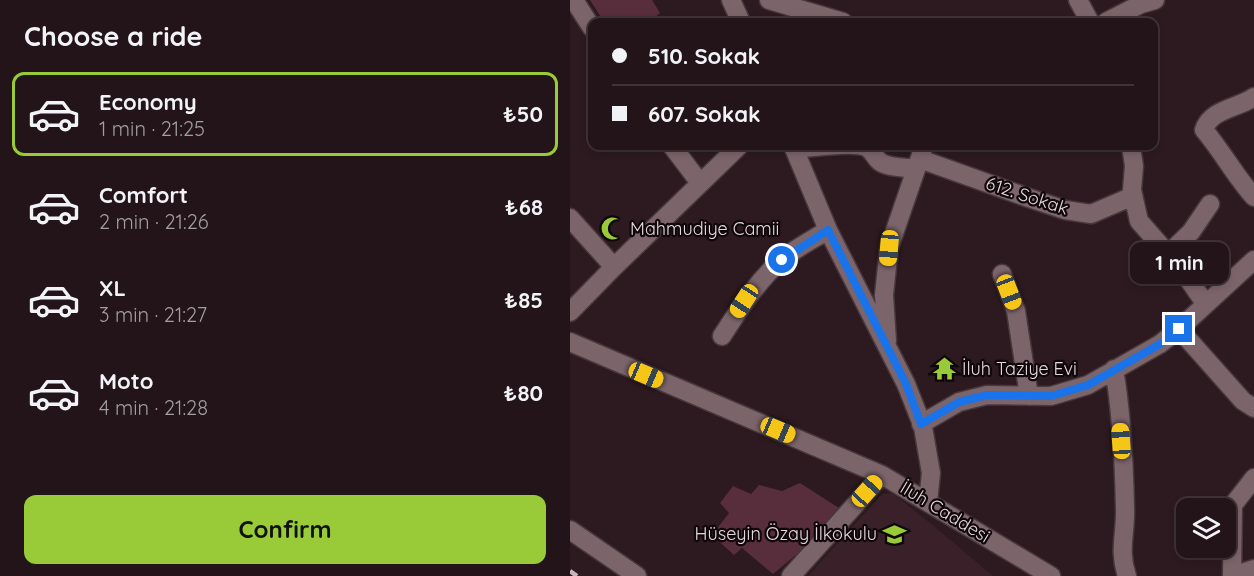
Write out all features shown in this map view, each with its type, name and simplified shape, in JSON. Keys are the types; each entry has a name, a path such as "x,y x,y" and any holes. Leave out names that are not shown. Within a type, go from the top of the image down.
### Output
{"street":[{"path":"573,0 588,22"},
{"path":"733,0 740,18"},
{"path":"769,0 830,18"},
{"path":"1078,0 1088,18"},
{"path":"1114,18 1141,4 1155,0"},
{"path":"1254,97 1213,116 1205,125 1204,130 1254,197"},
{"path":"675,150 700,183"},
{"path":"570,312 735,150"},
{"path":"794,150 828,230 906,384 921,424 931,473 928,501"},
{"name":"612. Sokak","path":"870,150 879,161 886,165 920,158 1065,210 1091,214 1111,207 1133,195"},
{"path":"1132,150 1134,166 1133,195 1139,221 1182,270 1205,303"},
{"path":"888,348 884,295 889,248 920,158"},
{"path":"1167,255 1191,232 1210,204"},
{"path":"570,218 614,267"},
{"path":"722,336 744,301 766,275 782,260 828,230"},
{"path":"921,424 959,402 987,395 1051,396 1088,385 1160,344 1254,260"},
{"path":"1002,274 1016,311 1029,396"},
{"path":"1179,329 1249,398"},
{"name":"İluh Caddesi","path":"570,342 882,474 1051,576"},
{"path":"1114,369 1118,394 1125,510 1121,560 1127,576"},
{"path":"791,576 882,474"},
{"path":"1254,478 1233,505 1232,576 1254,569"},
{"path":"570,530 637,576"}],"shaded area":[{"path":"590,0 652,0 660,13 654,18 601,18"},
{"path":"800,483 839,508 803,549 773,574 742,548 734,555 712,535 729,513 720,503 733,486 751,494 759,485 782,491"},
{"name":"Hüseyin Özay İlkokulu","path":"892,493 993,576 808,576 882,494"}],"railway":[{"path":"570,571 577,576"}],"place":[{"name":"Mahmudiye Camii","path":"612,229"},
{"name":"İluh Taziye Evi","path":"944,369"},
{"name":"Hüseyin Özay İlkokulu","path":"895,534"}],"route":[{"path":"782,260 828,230 906,384 921,424 959,402 987,395 1051,396 1088,385 1160,344 1179,329"}]}
